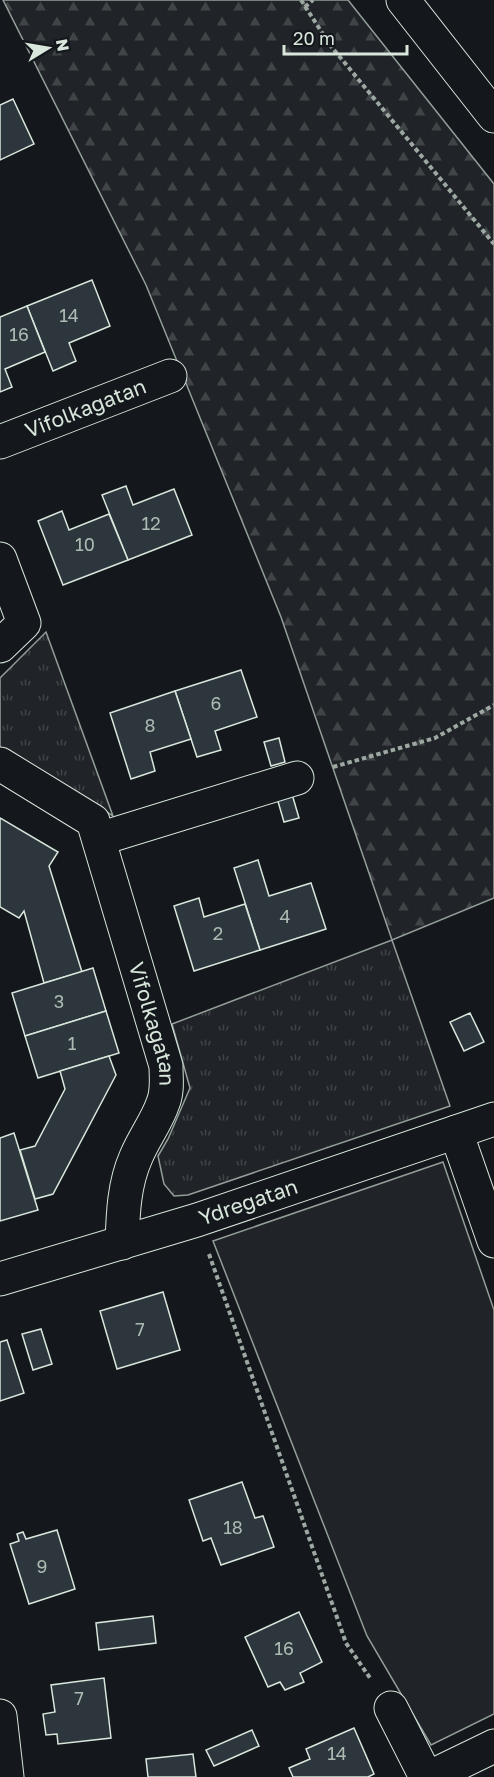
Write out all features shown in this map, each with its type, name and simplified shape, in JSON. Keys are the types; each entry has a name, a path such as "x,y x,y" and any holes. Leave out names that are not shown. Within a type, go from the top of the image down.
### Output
{"street":[{"path":"403,0 494,116"},
{"name":"Vifolkagatan","path":"0,442 170,376"},
{"path":"0,559 24,623 0,646"},
{"name":"Vifolkagatan","path":"0,764 93,821 166,1066 167,1088 163,1103 136,1156 129,1177 123,1208 122,1243"},
{"path":"99,839 297,778"},
{"name":"Ydregatan","path":"0,1279 196,1220 494,1119"},
{"path":"456,1132 494,1241"},
{"path":"391,1708 428,1777 494,1746"},
{"path":"0,1716 7,1777"}],"path":[{"path":"301,0 330,45 494,244"},
{"path":"305,7 313,0"},
{"path":"297,778 435,738 494,705"},
{"path":"196,1220 346,1643 391,1708"}],"green space":[{"path":"3,0 348,0 494,184 494,898 392,940 281,617 146,285"},
{"path":"46,632 113,816 0,747 0,678"},
{"path":"392,940 450,1106 188,1195 174,1196 164,1184 158,1156 168,1139 190,1088 172,1024"},
{"path":"443,1162 494,1310 494,1714 431,1745 367,1636 213,1241"}],"building":[{"path":"13,99 34,144 0,160 0,105"},
{"path":"92,280 110,326 69,343 76,361 53,371 27,306"},
{"path":"27,306 45,352 5,369 12,387 0,392 0,317"},
{"path":"126,486 133,505 174,489 192,535 128,560 102,495"},
{"path":"62,511 69,530 109,514 128,560 63,585 38,521"},
{"path":"241,670 257,717 215,731 221,750 197,757 175,691"},
{"path":"175,691 191,739 150,752 155,771 131,779 110,713"},
{"path":"279,738 285,762 271,766 264,742"},
{"path":"292,794 299,818 284,822 277,798"},
{"path":"0,818 58,852 49,866 82,972 44,983 24,911 19,918 0,907"},
{"path":"258,860 269,896 311,883 326,929 260,950 234,868"},
{"path":"199,898 204,917 245,904 260,950 194,971 174,906"},
{"path":"93,968 106,1011 25,1036 12,993"},
{"path":"106,1011 119,1053 38,1078 25,1036"},
{"path":"470,1013 484,1042 464,1051 450,1022"},
{"path":"109,1056 116,1075 53,1194 35,1199 20,1150 35,1146 65,1089 60,1071"},
{"path":"14,1133 38,1210 0,1221 0,1138"},
{"path":"163,1292 180,1350 117,1369 100,1311"},
{"path":"41,1329 52,1364 33,1370 22,1334"},
{"path":"7,1340 24,1393 0,1401 0,1342"},
{"path":"242,1482 255,1518 263,1516 274,1547 221,1565 211,1538 203,1541 189,1500"},
{"path":"57,1530 75,1589 29,1604 10,1544 19,1541 17,1534 23,1532 26,1539"},
{"path":"299,1612 322,1662 300,1673 304,1682 285,1690 280,1682 268,1687 245,1637"},
{"path":"153,1616 156,1643 99,1650 96,1623"},
{"path":"104,1678 111,1738 58,1744 57,1734 46,1735 43,1714 55,1712 51,1685"},
{"path":"354,1728 374,1774 368,1777 293,1777 289,1768 310,1759 306,1749"},
{"path":"252,1730 259,1746 214,1766 206,1750"},
{"path":"193,1754 196,1777 148,1777 146,1759"}]}
